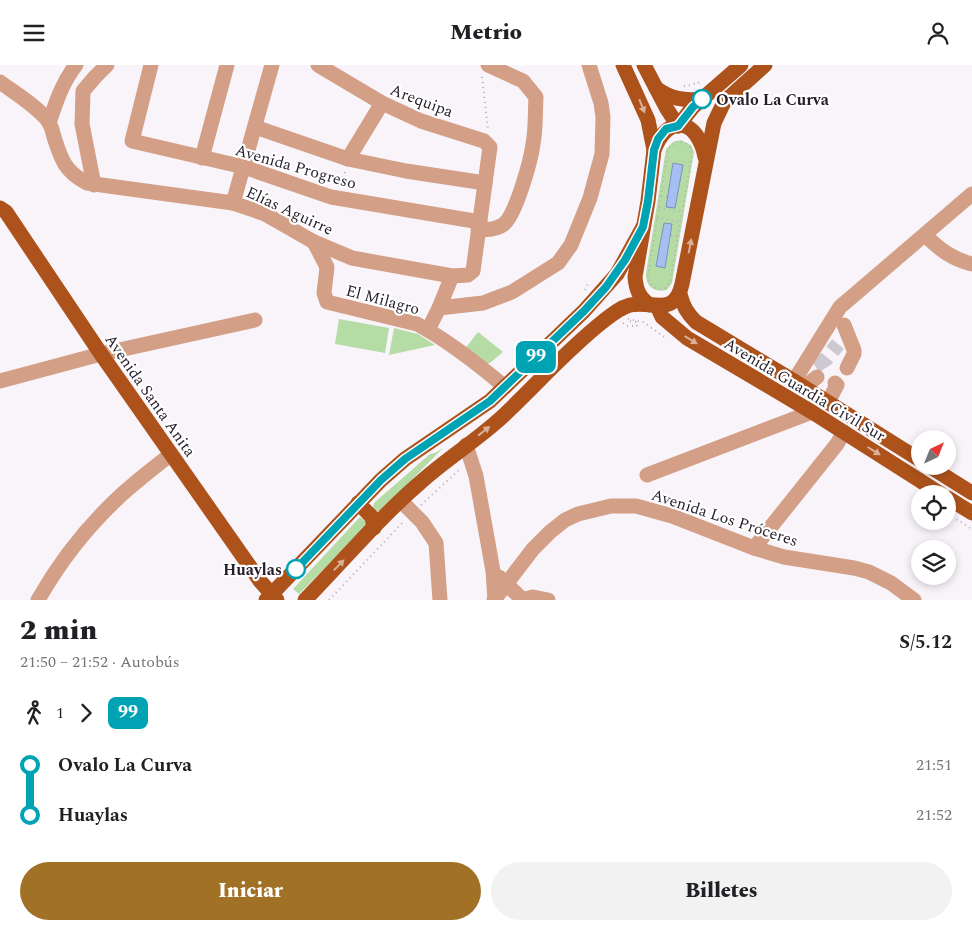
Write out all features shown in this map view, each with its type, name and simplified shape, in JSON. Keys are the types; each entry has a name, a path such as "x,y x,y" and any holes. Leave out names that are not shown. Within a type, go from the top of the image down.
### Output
{"main road":[{"path":"623,65 648,120 654,150"},
{"path":"644,65 678,126"},
{"path":"678,126 689,111 741,65"},
{"path":"305,600 401,501 441,464 500,418 567,353 607,318 629,305 667,305 674,301 680,294 712,129 718,112 733,93 765,65"},
{"path":"656,88 665,95 677,99 702,99"},
{"path":"654,150 662,133 678,126 692,130 698,136 702,143 706,160"},
{"name":"Avenida Guardia Civil Sur","path":"654,150 648,201 635,277 636,288 640,296 654,306 662,317 687,338 812,412 927,485"},
{"name":"Avenida Santa Anita","path":"0,208 6,212 101,354 271,598"},
{"path":"271,598 381,480 405,459 474,413 505,387 584,311 606,287 625,260 643,227"},
{"name":"Avenida Guardia Civil Sur","path":"680,294 685,310 696,322 911,454"},
{"path":"944,475 971,491"},
{"path":"358,503 372,517 374,528"},
{"path":"956,503 972,513"}],"street":[{"path":"0,82 29,103 49,123 60,90 76,65"},
{"path":"94,185 82,125 83,91 107,65"},
{"name":"Avenida Progreso","path":"151,65 132,141 244,167 331,197 479,226"},
{"path":"202,158 227,65"},
{"path":"233,203 272,65"},
{"name":"Arequipa","path":"318,65 382,103 421,121 484,141 490,147"},
{"path":"439,308 484,303 512,292 558,263 571,245 590,198 602,154 603,117 590,65"},
{"path":"485,70 524,81 536,97 534,144 523,182 510,217 504,224 487,230 479,226 490,147"},
{"path":"350,159 382,103"},
{"name":"Elías Aguirre","path":"49,123 61,157 71,173 79,179 94,185 233,203 265,214 314,242 352,258 452,276 468,275 473,271 479,226"},
{"path":"255,127 350,159 406,171 485,183"},
{"path":"838,344 843,336 840,307 972,194"},
{"path":"925,235 940,250 972,265"},
{"name":"El Milagro","path":"314,242 327,267 324,293 327,302 417,325 428,330 483,368 505,387"},
{"path":"428,330 452,276"},
{"path":"799,384 812,370 840,319"},
{"path":"828,402 854,354 840,319"},
{"path":"0,381 101,354 255,320"},
{"path":"646,475 812,412"},
{"path":"754,548 837,444 844,432"},
{"path":"466,445 476,476 493,571 494,600"},
{"path":"38,600 49,581 90,527 119,497 171,454"},
{"path":"401,501 422,522 436,543 440,600"},
{"name":"Avenida Los Próceres","path":"494,600 534,549 565,520 578,514 611,506 636,506 672,516 754,548 784,557 870,572 891,583 914,600"},
{"path":"493,571 522,600 533,597 548,600"}],"path":[{"path":"485,70 490,147"},
{"path":"682,86 698,82"},
{"path":"676,143 686,143 691,147 692,154 669,284 662,289 654,288 648,281 661,196 668,149 676,143"},
{"path":"331,197 350,159"},
{"path":"661,196 667,197"},
{"path":"659,209 682,212"},
{"path":"657,218 680,222"},
{"path":"672,235 678,236"},
{"path":"624,323 627,326 637,326 637,322 627,321"},
{"path":"956,519 972,529"}],"green space":[{"path":"681,140 691,145 694,152 672,283 667,290 662,291 651,288 647,282 646,273 666,149 673,142"},
{"path":"339,319 389,328 385,353 335,344"},
{"path":"394,328 418,334 435,345 389,355"},
{"path":"478,332 503,352 490,363 485,364 464,350"},
{"path":"443,448 382,510 374,512 374,503 430,454"},
{"path":"360,517 366,521 367,525 299,594 293,589"}],"water":[{"path":"673,163 683,165 675,208 666,207"},
{"path":"664,223 672,224 665,268 656,266"}],"tunnel":[{"path":"815,366 826,359 838,344"}],"bus line":[{"name":"99","path":"296,569 381,480 427,443 490,401 584,311 606,287 617,274 643,227 654,150 658,139 666,129 678,126 702,99"}],"place":[{"name":"Ovalo La Curva","path":"702,99"},
{"name":"Huaylas","path":"296,569"}]}
